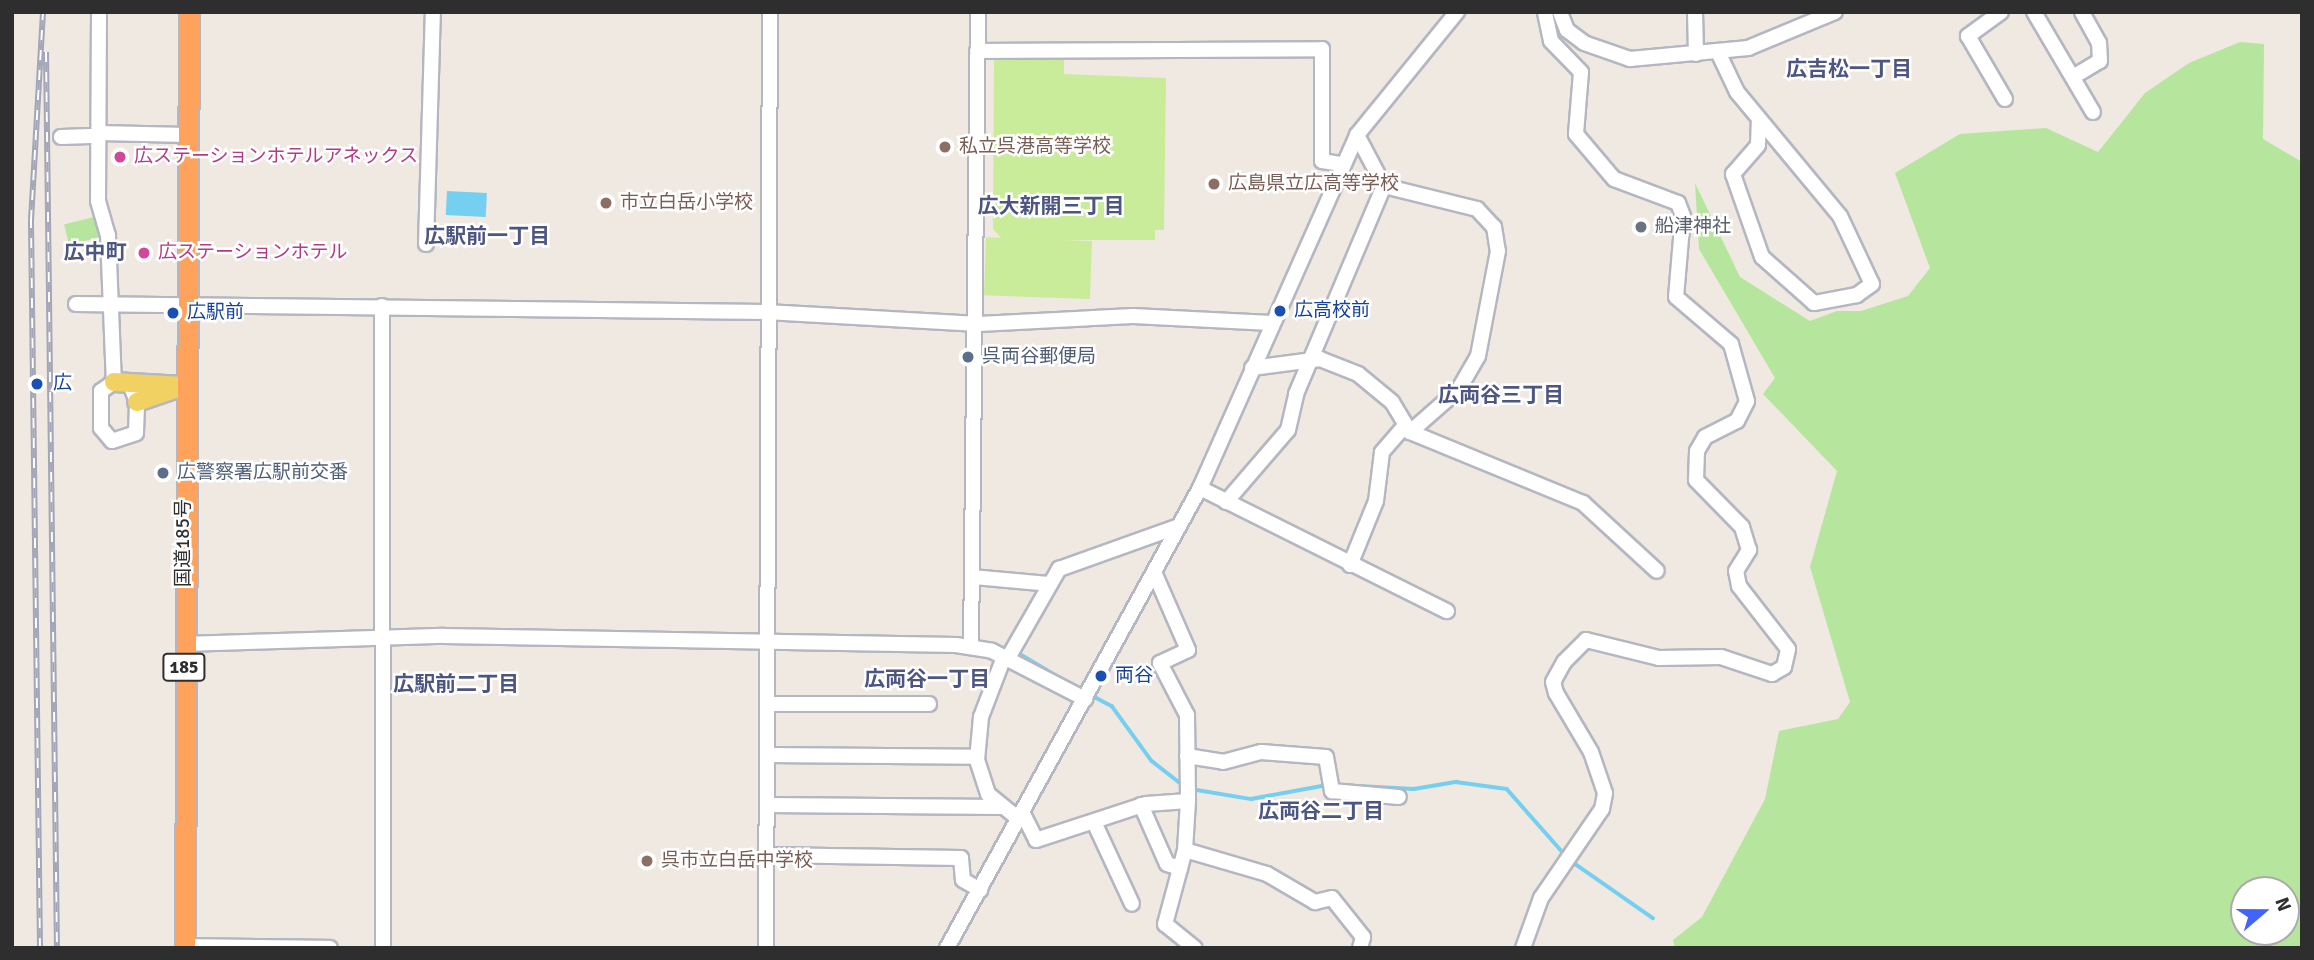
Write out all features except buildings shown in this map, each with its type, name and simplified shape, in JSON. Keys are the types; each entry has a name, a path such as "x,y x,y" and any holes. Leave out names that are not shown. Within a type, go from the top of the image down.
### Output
{"highway":[{"name":"国道185号","path":"185,947 183,386 189,12"}],"main road":[{"path":"122,381 183,386"},
{"path":"137,402 183,386"}],"street":[{"path":"99,12 98,201 122,381 137,402 134,437 107,437 101,391 122,381"},
{"path":"426,244 433,12"},
{"path":"765,948 768,705 766,312 770,12"},
{"path":"971,647 979,324 978,12"},
{"path":"947,948 1200,488 1271,323 1357,135 1457,12"},
{"path":"1523,948 1541,898 1602,809 1605,793 1591,752 1556,693 1553,682 1564,662 1586,640 1659,658 1721,657 1772,674 1784,667 1788,649 1740,586 1736,571 1749,550 1742,527 1696,480 1697,451 1705,437 1737,421 1747,401 1731,344 1676,296 1683,216 1678,204 1614,179 1576,134 1581,72 1550,41 1545,12"},
{"path":"1560,12 1567,30 1603,53 1630,59 1748,48 1835,12"},
{"path":"1696,12 1696,54"},
{"path":"2001,12 1968,36 2005,99"},
{"path":"2034,12 2093,112"},
{"path":"2073,77 2100,61 2099,43 2082,12"},
{"path":"977,51 1322,49 1322,161 1342,164"},
{"path":"1718,52 1727,77 1759,122 1840,216 1872,284 1857,295 1814,303 1762,257 1733,174 1758,145 1759,122"},
{"path":"61,137 188,135"},
{"path":"1350,565 1377,501 1382,452 1458,390 1478,356 1498,251 1494,227 1477,209 1384,186 1357,135"},
{"path":"1226,502 1288,430 1296,394 1314,360 1384,186"},
{"path":"76,304 766,312 979,324 1133,316 1271,323"},
{"path":"382,306 383,948"},
{"path":"1252,368 1314,360 1358,374 1392,402 1407,429 1583,503 1657,571"},
{"path":"1200,488 1447,611"},
{"path":"1179,526 1059,569 1006,657 981,717 977,757 988,794 1001,807 1021,817 1036,840 1141,805 1188,801"},
{"path":"1154,572 1188,650 1160,663 1186,715 1188,801 1185,850 1165,924 1195,948"},
{"path":"973,578 1050,584"},
{"path":"184,644 381,638 971,647 1006,657 1085,699"},
{"path":"768,705 929,704"},
{"path":"1187,755 1223,762 1261,752 1325,757 1332,791 1399,797"},
{"path":"767,755 977,757"},
{"path":"1141,805 1167,864 1180,868"},
{"path":"767,806 1001,807"},
{"path":"1094,821 1132,904"},
{"path":"1185,850 1266,874 1314,902 1332,898 1363,937 1360,948"},
{"path":"766,855 961,858 963,880 980,890"},
{"path":"185,947 330,948"}],"green space":[{"path":"2240,42 2264,44 2263,139 2302,162 2302,948 1675,948 1673,940 1702,917 1765,799 1779,731 1838,719 1850,702 1810,567 1837,471 1763,394 1775,378 1699,249 1695,183 1740,277 1810,321 1837,311 1861,311 1908,296 1930,268 1895,173 1960,134 2046,128 2098,152 2145,93 2189,63"},
{"path":"1064,56 1064,74 1166,78 1164,230 1155,230 1155,240 1003,240 993,229 994,59"},
{"path":"98,216 103,236 69,245 64,224"},
{"path":"986,237 1092,241 1090,299 984,295"}],"water":[{"path":"447,191 487,193 486,217 446,215"}],"waterway":[{"path":"1015,651 1069,683"},
{"path":"1091,695 1112,706 1152,761 1184,786"},
{"path":"1339,785 1414,789 1456,782 1507,789 1566,856"},
{"path":"1191,789 1251,799 1327,785"},
{"path":"1571,861 1653,918"}],"railway":[{"path":"40,948 31,220 43,12"},
{"path":"46,52 57,948"}],"place":[{"name":"私立呉港高等学校","path":"945,147"},
{"name":"広ステーションホテルアネックス","path":"120,157"},
{"name":"広島県立広高等学校","path":"1214,184"},
{"name":"市立白岳小学校","path":"606,203"},
{"name":"船津神社","path":"1641,227"},
{"name":"広ステーションホテル","path":"144,253"},
{"name":"広高校前","path":"1280,311"},
{"name":"広駅前","path":"173,313"},
{"name":"呉両谷郵便局","path":"968,357"},
{"name":"広","path":"37,384"},
{"name":"広警察署広駅前交番","path":"163,473"},
{"name":"両谷","path":"1101,676"},
{"name":"呉市立白岳中学校","path":"647,861"}],"district":[{"name":"広吉松一丁目","path":"1849,69"},
{"name":"広大新開三丁目","path":"1051,206"},
{"name":"広駅前一丁目","path":"487,236"},
{"name":"広中町","path":"95,252"},
{"name":"広両谷三丁目","path":"1501,395"},
{"name":"広両谷一丁目","path":"927,679"},
{"name":"広駅前二丁目","path":"456,684"},
{"name":"広両谷二丁目","path":"1321,811"}]}
